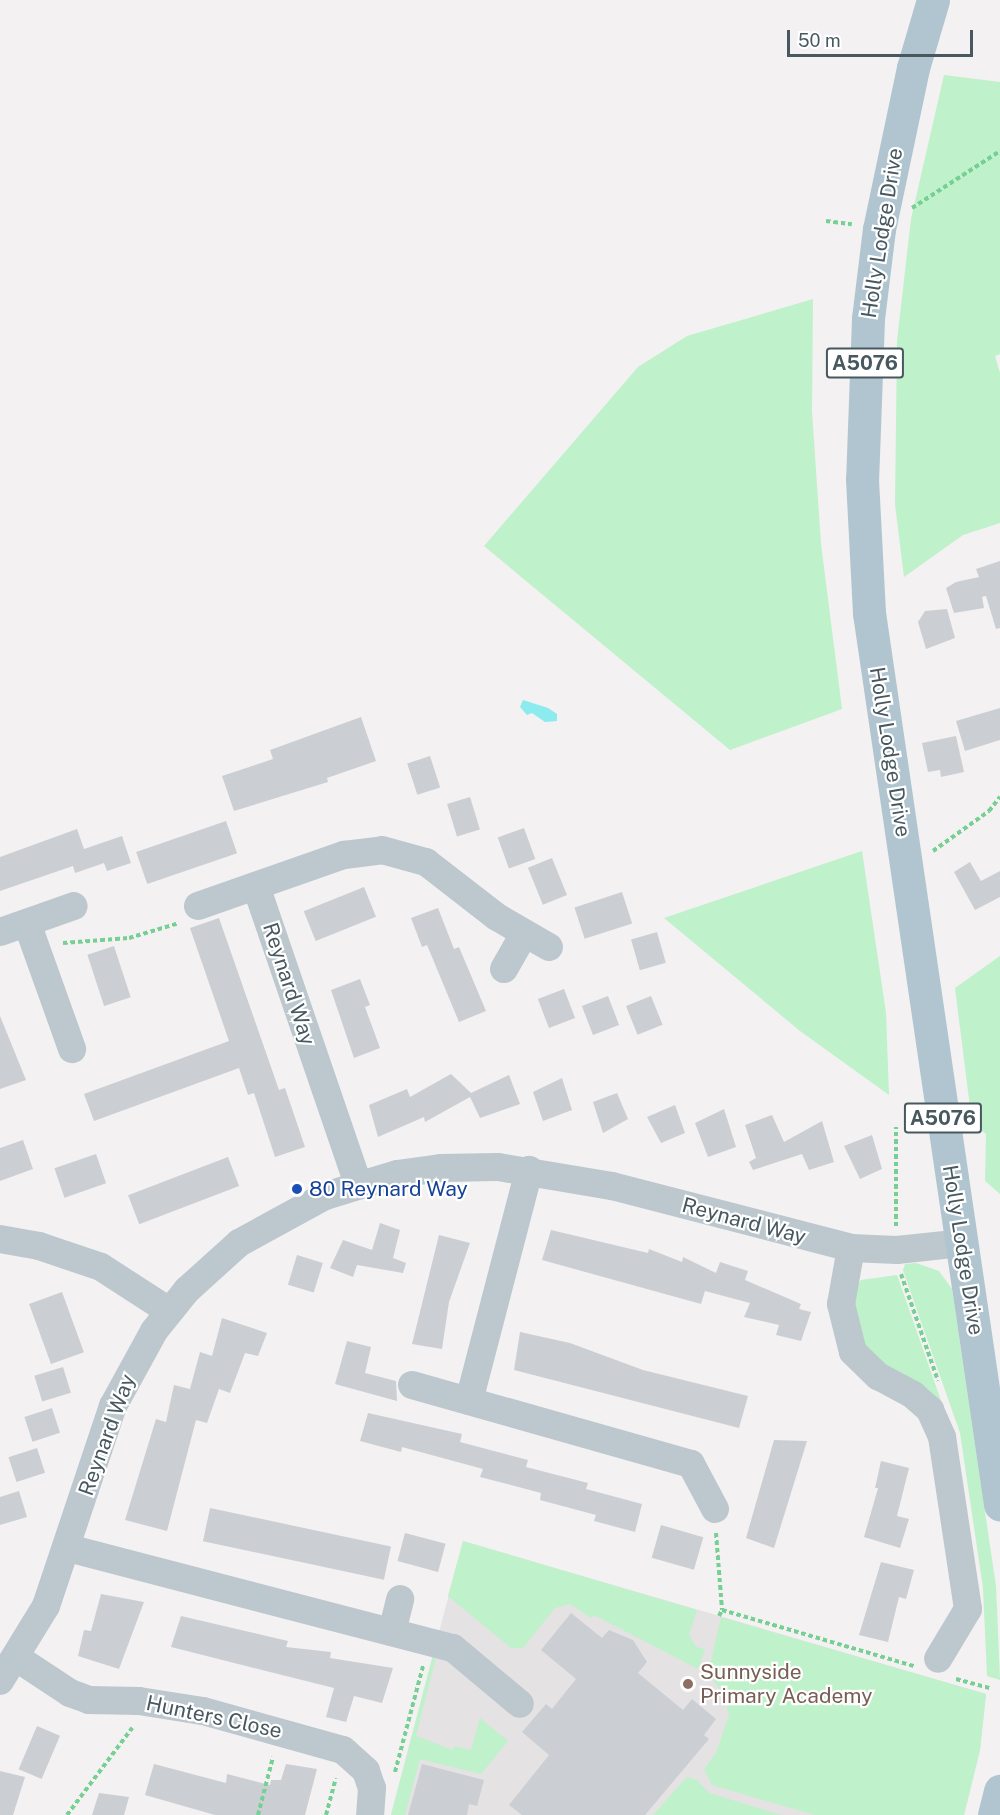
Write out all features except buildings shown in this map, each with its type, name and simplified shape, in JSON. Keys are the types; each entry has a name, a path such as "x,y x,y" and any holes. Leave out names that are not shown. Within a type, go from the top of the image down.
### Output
{"main road":[{"name":"Holly Lodge Drive","path":"933,0 908,88 879,228 867,329 862,479 869,613 1000,1504"}],"street":[{"path":"198,906 344,855 365,850 395,851 438,869 524,934 549,947"},
{"name":"Reynard Way","path":"256,886 358,1184"},
{"path":"0,932 31,934 74,906"},
{"path":"31,934 73,1049"},
{"path":"504,969 524,934"},
{"name":"Reynard Way","path":"0,1681 17,1658 46,1606 68,1548 113,1406 138,1356 169,1311 239,1243 295,1210 358,1184 441,1168 529,1170 612,1186 851,1248 897,1250 962,1243"},
{"path":"469,1401 529,1170"},
{"path":"0,1239 39,1246 101,1267 169,1311"},
{"path":"851,1248 841,1304 853,1352 878,1376 913,1395 930,1410 942,1437 968,1609 936,1668"},
{"path":"412,1384 691,1464 715,1509"},
{"path":"68,1548 453,1648 520,1704"},
{"path":"392,1632 400,1599"},
{"name":"Hunters Close","path":"17,1658 70,1693 88,1700 151,1703 280,1730 343,1750 366,1771 372,1788 370,1815"}],"path":[{"path":"909,209 1000,151"},
{"path":"928,842 929,853 989,811 1000,797"},
{"path":"31,934 153,933 188,920 198,906"},
{"path":"896,1127 896,1231"},
{"path":"888,1273 899,1271 942,1393"},
{"path":"715,1509 722,1610 719,1616"},
{"path":"722,1610 936,1668 990,1688"},
{"path":"392,1780 429,1642"},
{"path":"67,1815 151,1703"},
{"path":"258,1815 280,1730"},
{"path":"326,1815 343,1750"}],"shaded area":[{"name":"Sunnyside Primary Academy","path":"463,1541 986,1694 980,1750 964,1815 391,1815"}],"green space":[{"path":"944,75 1000,82 1000,354 995,356 1000,373 1000,523 963,535 904,577 895,504 897,341 911,219"},
{"path":"813,299 812,411 821,544 842,709 730,750 484,546 638,367 687,336"},
{"path":"862,851 886,1013 889,1095 800,1031 664,918"},
{"path":"1000,956 1000,1194 985,1181 986,1134 972,1123 955,988"},
{"path":"916,1263 939,1271 952,1289 996,1586 1000,1680 987,1676 983,1588 960,1433 903,1270 905,1264"},
{"path":"897,1275 946,1415 863,1348 853,1292 861,1280"},
{"path":"463,1541 697,1610 689,1635 696,1647 705,1649 698,1669 594,1615 591,1618 570,1604 555,1608 523,1648 511,1648 448,1596"},
{"path":"721,1617 986,1694 980,1750 964,1815 815,1815 712,1785 704,1769 716,1753 729,1715 724,1694 708,1674"},
{"path":"434,1651 436,1657 416,1736 453,1750 455,1746 471,1750 480,1718 508,1741 481,1774 420,1759 405,1815 391,1815"},
{"path":"687,1777 697,1780 709,1793 781,1815 653,1815"}],"water":[{"path":"523,700 548,708 557,714 557,721 545,722 532,713 527,715 520,707"}],"place":[{"name":"80 Reynard Way","path":"297,1189"},
{"name":"Sunnyside Primary Academy","path":"688,1684"}]}
